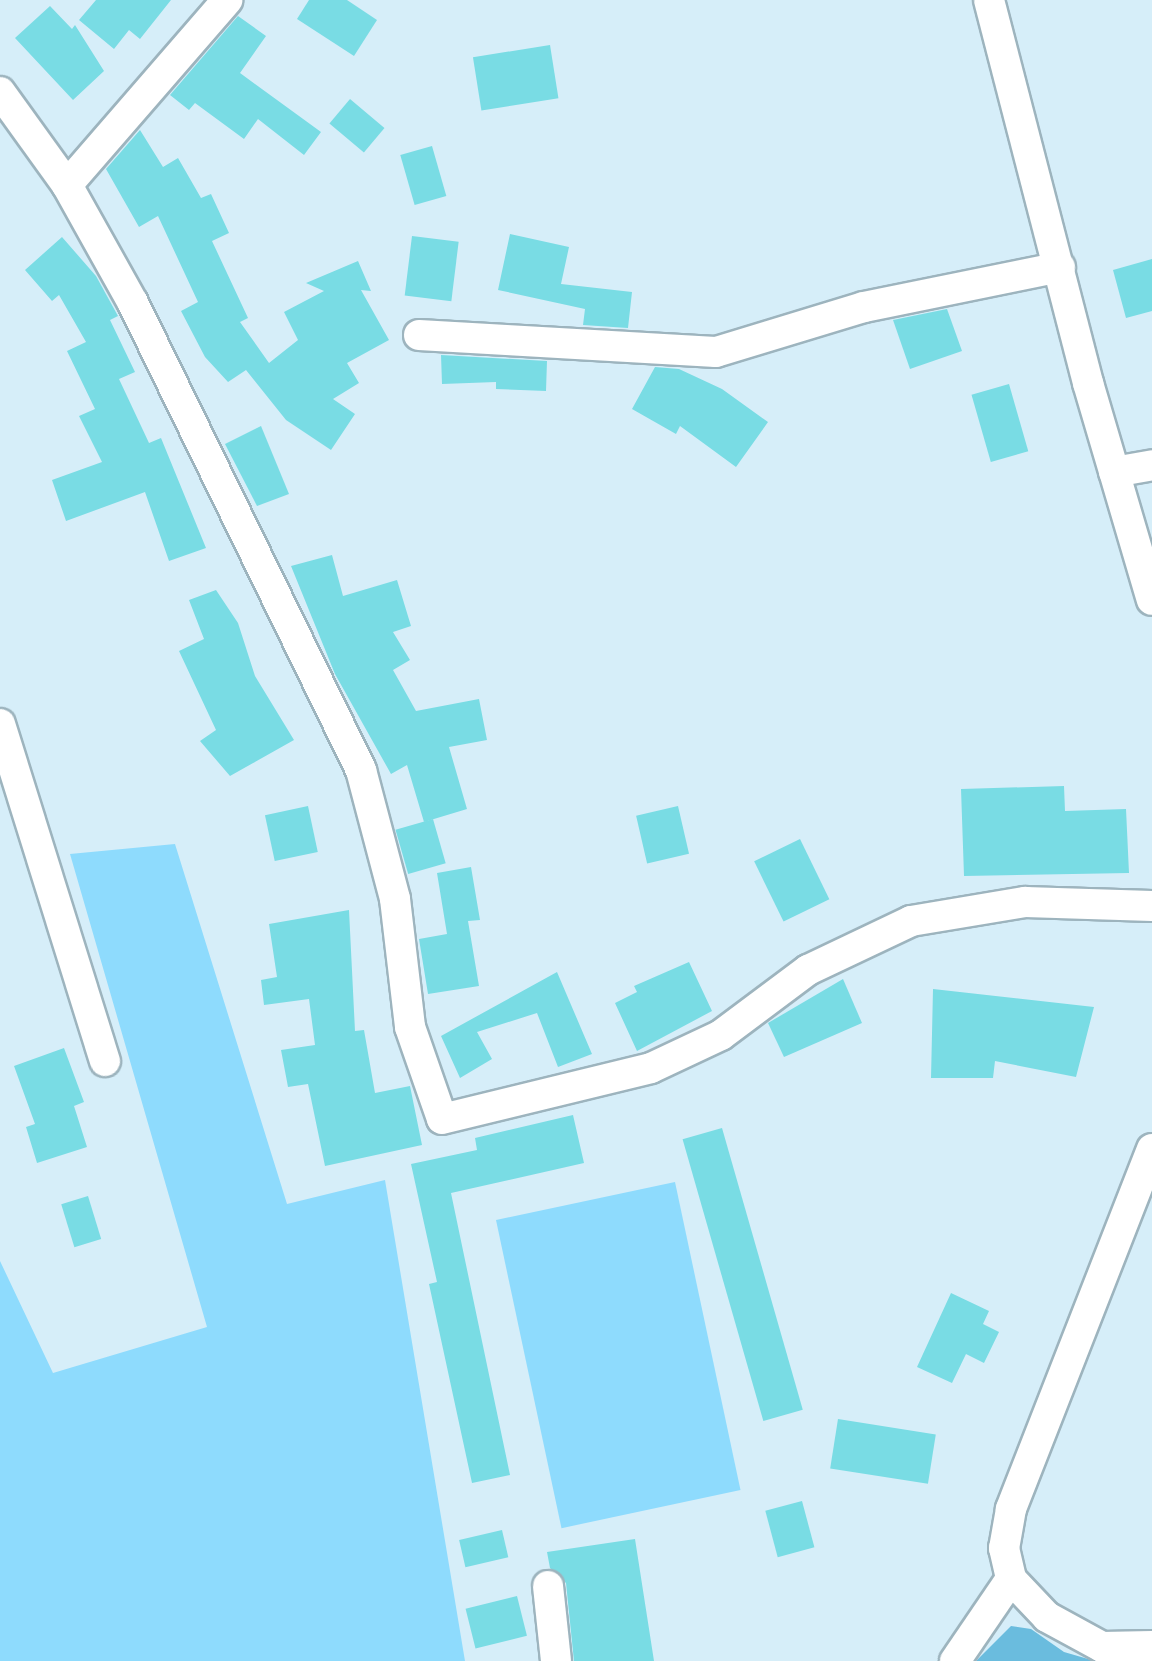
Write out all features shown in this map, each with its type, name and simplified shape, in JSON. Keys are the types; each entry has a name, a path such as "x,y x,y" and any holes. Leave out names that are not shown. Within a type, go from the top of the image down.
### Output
{"street":[{"path":"67,185 227,0"},
{"path":"988,0 1152,600"},
{"path":"0,92 67,185 132,303 361,770 395,899 410,1028 442,1119 651,1068 721,1036 808,970 911,921 1025,902 1152,906"},
{"path":"419,335 716,352 864,307 1060,267"},
{"path":"1114,472 1152,465"},
{"path":"0,724 105,1061"},
{"path":"1152,1149 1011,1509 1004,1548 1012,1579 1047,1617 1102,1647 1152,1646"},
{"path":"956,1661 1012,1579"},
{"path":"548,1586 556,1661"}],"shaded area":[{"path":"175,844 287,1204 385,1180 465,1661 0,1661 0,1261 53,1373 207,1327 70,854"},
{"path":"675,1182 740,1490 561,1528 496,1220"},
{"path":"1011,1626 1031,1629 1064,1652 1095,1661 976,1661"}],"building":[{"path":"96,0 171,0 140,39 129,30 114,49 79,20"},
{"path":"309,0 347,0 377,20 354,56 297,19"},
{"path":"50,6 72,29 75,25 104,71 73,100 15,38"},
{"path":"238,16 266,36 240,73 321,132 304,155 258,119 244,139 195,103 189,110 170,95"},
{"path":"550,45 558,98 481,111 473,57"},
{"path":"350,99 384,128 364,152 329,124"},
{"path":"140,130 163,167 178,158 201,198 211,194 229,233 212,241 248,318 240,322 269,363 298,340 284,312 324,291 306,283 358,261 371,291 361,290 389,340 347,363 359,383 333,399 355,414 331,450 286,420 246,370 228,382 205,357 181,311 198,302 158,216 139,227 106,169"},
{"path":"432,146 446,196 415,205 400,155"},
{"path":"510,234 569,247 561,284 632,292 628,328 583,325 585,309 498,290"},
{"path":"412,236 459,242 451,301 405,296"},
{"path":"62,237 96,276 118,316 110,320 135,372 119,379 149,443 161,438 206,548 169,561 145,492 66,521 52,480 102,462 79,416 95,409 67,351 86,342 59,295 52,301 25,270"},
{"path":"1152,259 1152,311 1126,318 1113,270"},
{"path":"947,309 962,351 910,369 893,320"},
{"path":"441,355 547,361 546,391 496,389 496,382 442,384"},
{"path":"655,367 679,369 722,389 768,422 736,467 680,426 676,434 632,409"},
{"path":"1009,384 1028,451 991,462 972,395"},
{"path":"261,426 289,494 257,506 225,444"},
{"path":"332,555 343,596 397,580 411,626 393,632 410,660 393,670 416,711 479,699 487,740 449,747 467,809 424,822 407,765 391,774 335,674 291,566"},
{"path":"216,590 238,623 255,676 294,740 230,776 200,741 216,730 179,651 204,639 189,600"},
{"path":"1064,786 1065,811 1126,809 1129,873 964,876 961,789"},
{"path":"308,806 318,852 275,861 265,815"},
{"path":"678,806 689,854 647,863 636,816"},
{"path":"433,819 446,863 408,874 396,830"},
{"path":"800,839 829,899 784,922 754,861"},
{"path":"471,867 480,920 468,921 479,986 428,994 419,939 447,934 437,873"},
{"path":"349,910 355,1031 364,1030 375,1093 410,1086 422,1145 325,1166 308,1084 288,1087 281,1050 315,1045 309,999 264,1005 261,980 277,977 269,924"},
{"path":"689,962 712,1011 637,1051 615,1003 637,992 634,986"},
{"path":"557,972 592,1054 558,1067 537,1013 477,1032 492,1059 460,1078 441,1036"},
{"path":"843,979 862,1023 784,1057 768,1023"},
{"path":"933,989 1094,1007 1076,1077 995,1061 993,1078 931,1078"},
{"path":"64,1048 84,1102 74,1106 87,1147 37,1163 26,1127 35,1124 14,1066"},
{"path":"573,1115 584,1163 451,1193 510,1475 472,1483 429,1284 437,1282 411,1164 477,1150 475,1138"},
{"path":"722,1128 803,1410 763,1421 683,1139"},
{"path":"88,1196 101,1239 74,1247 61,1204"},
{"path":"951,1293 989,1311 983,1324 999,1332 984,1363 966,1354 952,1383 917,1367"},
{"path":"838,1419 936,1434 928,1484 830,1468"},
{"path":"802,1501 814,1547 778,1557 765,1511"},
{"path":"502,1530 508,1557 465,1567 459,1540"},
{"path":"635,1539 654,1661 574,1661 566,1583 550,1568 547,1552"},
{"path":"517,1596 527,1636 475,1649 466,1609"}]}
